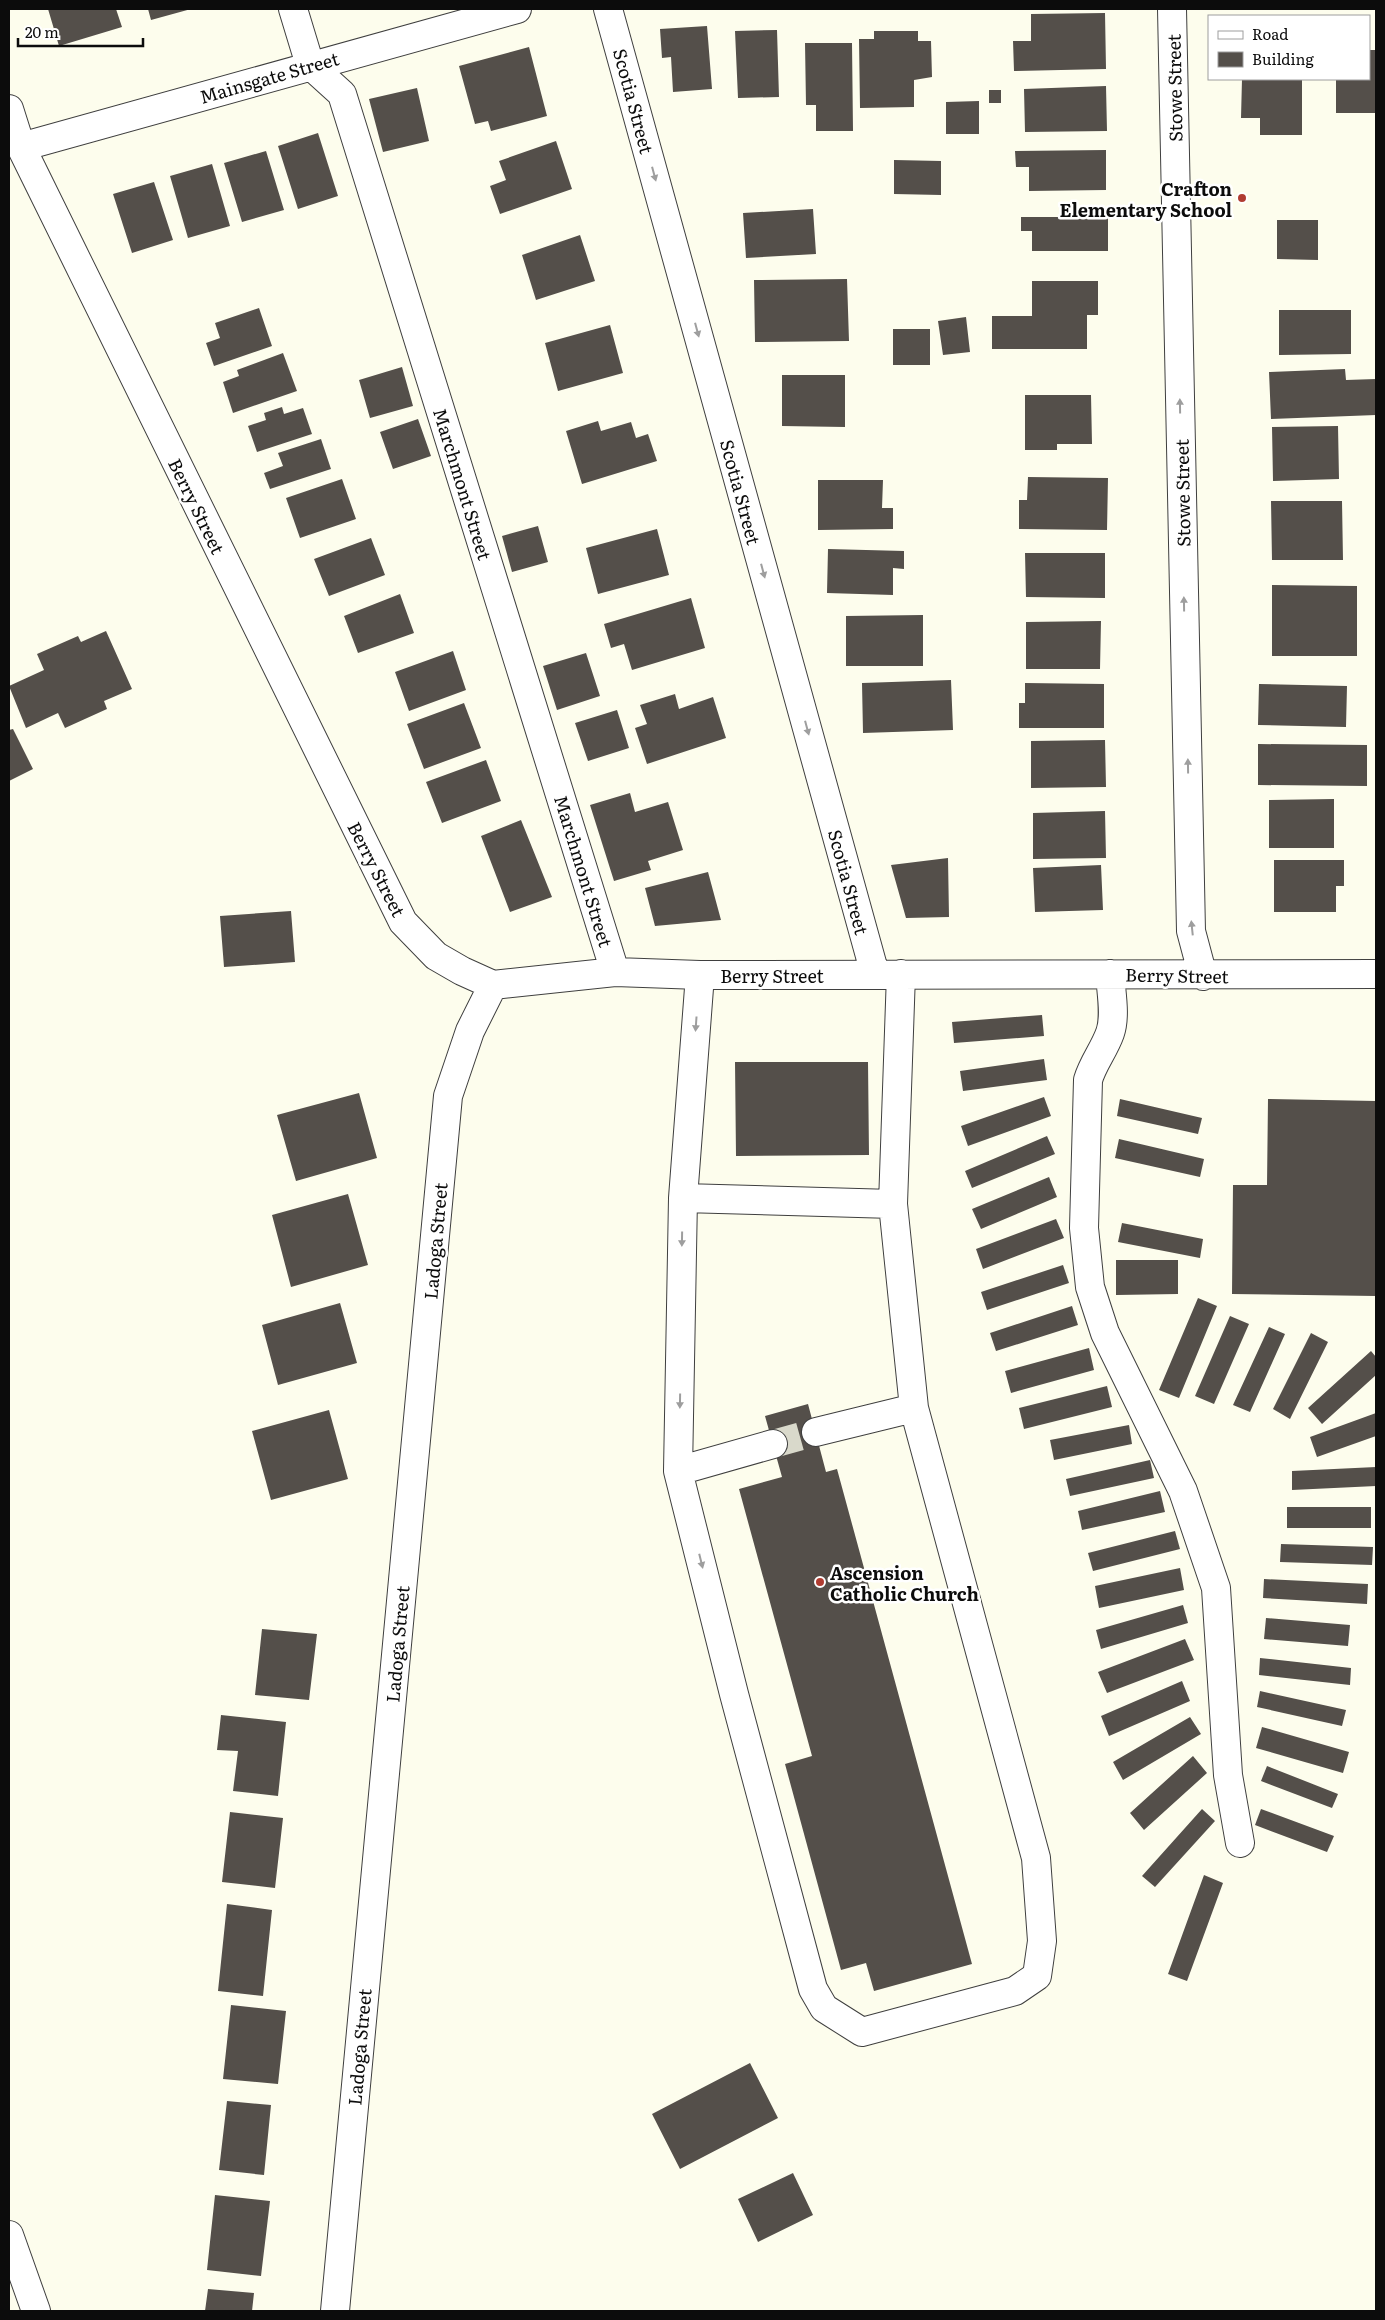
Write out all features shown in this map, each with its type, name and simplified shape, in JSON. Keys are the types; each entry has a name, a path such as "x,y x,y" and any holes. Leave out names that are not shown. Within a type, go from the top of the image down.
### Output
{"street":[{"path":"293,9 310,65"},
{"name":"Mainsgate Street","path":"21,147 310,65 517,9"},
{"name":"Scotia Street","path":"608,9 888,974 893,1204 914,1408 1036,1858 1042,1941 1038,1976 1015,1991 862,2032 824,2008 812,1989 734,1694 678,1471"},
{"name":"Stowe Street","path":"1172,9 1191,931 1203,976"},
{"name":"Marchmont Street","path":"310,65 342,94 615,972"},
{"name":"Berry Street","path":"9,109 21,147 403,922 436,956 462,971 493,985 615,972 700,976 1376,974"},
{"path":"1110,974 1113,1023 1110,1034 1092,1067 1088,1080 1084,1228 1090,1287 1106,1333 1183,1491 1216,1588 1228,1775 1240,1843"},
{"path":"700,976 683,1198 678,1471 773,1444"},
{"name":"Ladoga Street","path":"335,2311 448,1096 470,1031 493,985"},
{"path":"683,1198 893,1204"},
{"path":"816,1432 914,1408"},
{"path":"9,2235 36,2311"}],"building":[{"path":"48,9 116,9 122,27 59,46"},
{"path":"148,9 191,9 151,20"},
{"path":"1105,13 1106,69 1014,71 1013,41 1031,41 1031,14"},
{"path":"707,26 712,89 673,92 671,57 662,58 660,29"},
{"path":"777,30 779,97 738,98 735,31"},
{"path":"874,31 918,31 918,41 931,41 932,77 914,80 914,107 860,108 859,39 874,39"},
{"path":"805,43 852,43 853,131 816,131 816,105 806,105"},
{"path":"529,47 547,116 491,131 488,121 475,124 459,66"},
{"path":"1370,50 1376,50 1376,113 1336,113 1336,80 1370,80"},
{"path":"1242,80 1302,80 1302,135 1260,135 1260,118 1241,118"},
{"path":"1106,86 1107,131 1025,132 1024,89"},
{"path":"417,88 429,141 383,152 369,99"},
{"path":"989,90 1001,90 1001,103 989,103"},
{"path":"979,101 979,134 946,134 946,102"},
{"path":"318,133 338,196 298,209 278,146"},
{"path":"556,141 572,189 500,214 490,186 506,180 499,161"},
{"path":"1106,150 1106,190 1029,191 1029,167 1016,167 1015,151"},
{"path":"266,151 284,210 242,222 224,163"},
{"path":"894,160 941,161 941,195 894,194"},
{"path":"212,164 230,226 188,238 170,176"},
{"path":"154,182 173,240 132,253 113,194"},
{"path":"813,209 816,254 746,258 743,213"},
{"path":"1021,217 1108,217 1108,251 1032,251 1032,231 1021,231"},
{"path":"1277,220 1318,220 1318,260 1277,259"},
{"path":"580,235 595,281 536,300 522,255"},
{"path":"847,279 849,341 755,342 754,280"},
{"path":"1032,281 1098,281 1098,315 1087,315 1087,349 992,349 992,316 1032,316"},
{"path":"259,308 272,346 214,366 206,343 220,338 215,323"},
{"path":"1279,310 1351,310 1351,354 1279,355"},
{"path":"966,317 970,352 943,355 938,321"},
{"path":"610,325 623,373 558,391 545,343"},
{"path":"893,329 930,329 930,365 893,365"},
{"path":"283,353 297,391 233,413 223,382 239,376 237,370"},
{"path":"402,367 413,406 370,418 359,380"},
{"path":"1345,369 1346,380 1376,379 1376,415 1271,419 1269,372"},
{"path":"782,375 845,375 845,427 782,426"},
{"path":"1025,395 1091,395 1092,444 1057,444 1057,450 1025,450"},
{"path":"282,407 284,414 303,408 312,434 257,452 248,426 266,420 264,413"},
{"path":"418,419 431,456 393,469 380,432"},
{"path":"598,421 601,431 631,422 636,438 648,434 657,461 582,484 566,431"},
{"path":"1338,426 1339,479 1273,481 1272,427"},
{"path":"321,439 331,469 270,489 264,473 283,466 278,453"},
{"path":"1028,477 1108,478 1107,530 1019,529 1019,500 1027,500"},
{"path":"342,479 356,519 300,538 286,498"},
{"path":"818,480 883,480 882,508 893,508 893,529 818,530"},
{"path":"1271,501 1342,501 1343,560 1272,560"},
{"path":"538,526 548,562 512,572 502,536"},
{"path":"657,529 669,575 598,594 586,548"},
{"path":"371,538 385,575 329,596 314,559"},
{"path":"828,549 904,551 904,569 893,568 893,595 827,593"},
{"path":"1025,553 1105,553 1105,598 1026,597"},
{"path":"1272,585 1357,586 1357,656 1272,656"},
{"path":"400,594 414,633 358,653 344,616"},
{"path":"691,598 705,648 632,670 624,644 611,648 604,624"},
{"path":"923,615 923,666 846,666 846,616"},
{"path":"1101,621 1100,669 1026,669 1026,622"},
{"path":"106,631 132,689 104,701 107,709 65,728 58,713 26,728 9,686 44,670 37,654 78,636 81,642"},
{"path":"453,651 466,690 409,711 395,672"},
{"path":"586,653 600,696 557,710 543,666"},
{"path":"951,680 953,730 863,733 862,683"},
{"path":"1025,683 1104,684 1104,728 1019,728 1019,703 1025,703"},
{"path":"1259,684 1347,686 1346,727 1258,725"},
{"path":"675,694 679,709 713,697 726,738 647,764 635,728 647,724 640,705"},
{"path":"464,703 481,748 424,769 407,724"},
{"path":"617,710 629,748 588,761 575,723"},
{"path":"13,729 33,769 9,781 9,730"},
{"path":"1105,740 1106,787 1031,788 1031,741"},
{"path":"1258,744 1367,745 1367,786 1258,785"},
{"path":"486,760 501,801 442,823 426,782"},
{"path":"630,793 635,812 668,802 683,850 648,861 651,870 614,881 590,805"},
{"path":"1334,799 1334,848 1269,848 1269,800"},
{"path":"1105,811 1106,858 1033,859 1033,813"},
{"path":"521,820 552,897 510,912 481,836"},
{"path":"948,858 949,917 906,918 891,865"},
{"path":"1274,860 1344,860 1344,886 1336,886 1336,912 1274,912"},
{"path":"1101,865 1103,910 1035,912 1033,868"},
{"path":"708,872 721,920 655,926 645,888"},
{"path":"291,911 295,962 224,967 220,916"},
{"path":"1042,1015 1044,1036 954,1043 952,1022"},
{"path":"1044,1059 1047,1080 963,1091 960,1071"},
{"path":"735,1062 868,1062 869,1155 736,1156"},
{"path":"359,1093 377,1158 296,1181 277,1115"},
{"path":"1044,1097 1051,1116 968,1146 961,1126"},
{"path":"1120,1099 1202,1118 1198,1134 1117,1116"},
{"path":"1268,1099 1376,1101 1376,1296 1232,1294 1233,1185 1267,1185"},
{"path":"1047,1136 1055,1154 972,1188 965,1171"},
{"path":"1119,1139 1204,1159 1200,1177 1115,1158"},
{"path":"1049,1177 1057,1197 981,1229 972,1209"},
{"path":"348,1194 368,1265 291,1287 272,1215"},
{"path":"1056,1219 1064,1238 983,1269 976,1249"},
{"path":"1122,1223 1203,1239 1200,1258 1118,1242"},
{"path":"1116,1260 1178,1260 1178,1294 1116,1295"},
{"path":"1063,1265 1069,1283 987,1310 981,1292"},
{"path":"1198,1298 1217,1306 1179,1398 1159,1390"},
{"path":"340,1303 357,1363 278,1385 262,1325"},
{"path":"1072,1306 1078,1325 996,1351 990,1333"},
{"path":"1230,1316 1249,1324 1214,1404 1195,1396"},
{"path":"1269,1327 1285,1334 1250,1412 1233,1405"},
{"path":"1311,1333 1328,1342 1290,1419 1273,1409"},
{"path":"1089,1348 1094,1370 1011,1393 1005,1371"},
{"path":"1371,1351 1376,1357 1376,1375 1322,1424 1308,1408"},
{"path":"1107,1386 1112,1407 1024,1429 1019,1408"},
{"path":"808,1404 826,1472 837,1469 972,1964 874,1991 866,1963 841,1970 785,1764 812,1756 739,1489 782,1477 765,1416"},
{"path":"329,1410 348,1479 271,1500 252,1431"},
{"path":"1376,1413 1376,1436 1317,1457 1310,1437"},
{"path":"1129,1425 1132,1444 1054,1460 1050,1440"},
{"path":"1150,1460 1154,1478 1070,1496 1066,1479"},
{"path":"1376,1467 1376,1486 1292,1490 1292,1471"},
{"path":"1160,1491 1165,1512 1082,1530 1078,1511"},
{"path":"1287,1507 1371,1507 1371,1528 1287,1528"},
{"path":"1175,1531 1180,1549 1093,1571 1088,1553"},
{"path":"1281,1544 1373,1547 1372,1565 1280,1562"},
{"path":"1180,1568 1184,1590 1099,1608 1095,1586"},
{"path":"1264,1579 1368,1584 1367,1604 1263,1598"},
{"path":"1183,1605 1188,1623 1101,1649 1096,1630"},
{"path":"1266,1618 1350,1625 1348,1646 1264,1639"},
{"path":"262,1629 317,1634 309,1700 255,1695"},
{"path":"1185,1639 1194,1660 1107,1693 1098,1672"},
{"path":"1260,1658 1351,1668 1350,1685 1259,1675"},
{"path":"1182,1681 1190,1701 1109,1736 1101,1716"},
{"path":"1260,1691 1346,1710 1342,1726 1257,1707"},
{"path":"221,1715 286,1722 278,1796 233,1791 238,1751 217,1750"},
{"path":"1190,1717 1201,1734 1123,1780 1113,1762"},
{"path":"1262,1727 1349,1752 1343,1773 1256,1748"},
{"path":"1193,1756 1207,1773 1144,1830 1130,1813"},
{"path":"1267,1766 1338,1794 1332,1808 1261,1781"},
{"path":"1202,1809 1215,1821 1155,1887 1142,1876"},
{"path":"1261,1809 1334,1836 1327,1852 1255,1825"},
{"path":"230,1812 283,1818 275,1888 222,1882"},
{"path":"1204,1875 1223,1883 1187,1981 1168,1974"},
{"path":"227,1904 272,1910 263,1996 218,1991"},
{"path":"231,2005 286,2011 278,2084 223,2079"},
{"path":"750,2063 778,2118 680,2169 652,2114"},
{"path":"227,2101 271,2105 264,2175 219,2170"},
{"path":"793,2173 813,2215 758,2242 738,2199"},
{"path":"215,2195 270,2201 261,2276 207,2270"},
{"path":"208,2289 254,2293 252,2311 205,2311"}],"tunnel":[{"path":"773,1444 816,1432"}],"place":[{"name":"Crafton Elementary School","path":"1242,198"},
{"name":"Ascension Catholic Church","path":"820,1582"}]}
